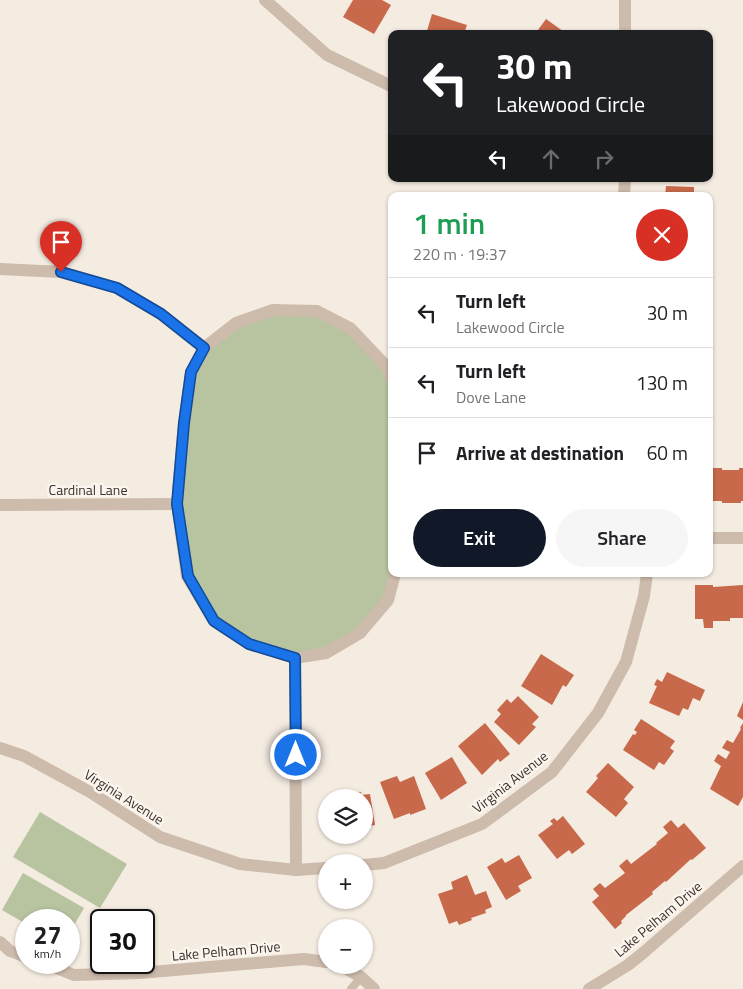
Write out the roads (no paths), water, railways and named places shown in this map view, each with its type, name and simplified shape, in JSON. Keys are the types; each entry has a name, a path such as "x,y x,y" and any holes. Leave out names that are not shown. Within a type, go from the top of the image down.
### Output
{"street":[{"path":"265,0 327,55 388,85"},
{"path":"625,0 625,30"},
{"path":"0,269 61,272 117,288 161,314 204,348"},
{"path":"388,368 350,328 317,312 273,310 236,323 204,348 191,372 184,423 177,504 188,576 214,621 249,644 295,658 326,653 360,633 388,600 394,577"},
{"name":"Cardinal Lane","path":"0,505 177,504"},
{"path":"713,538 743,538"},
{"name":"Virginia Avenue","path":"373,864 384,863 482,824 552,772 598,714 626,662 644,596 647,577"},
{"path":"295,658 296,870"},
{"name":"Virginia Avenue","path":"0,748 24,756 90,792 160,837 240,864 296,870 318,869"},
{"name":"Lake Pelham Drive","path":"588,989 643,954 743,866"},
{"path":"0,942 15,953"},
{"name":"Lake Pelham Drive","path":"71,974 140,973 304,960 318,961"},
{"path":"356,974 374,989"}],"lane":[{"path":"351,989 361,977"}]}
